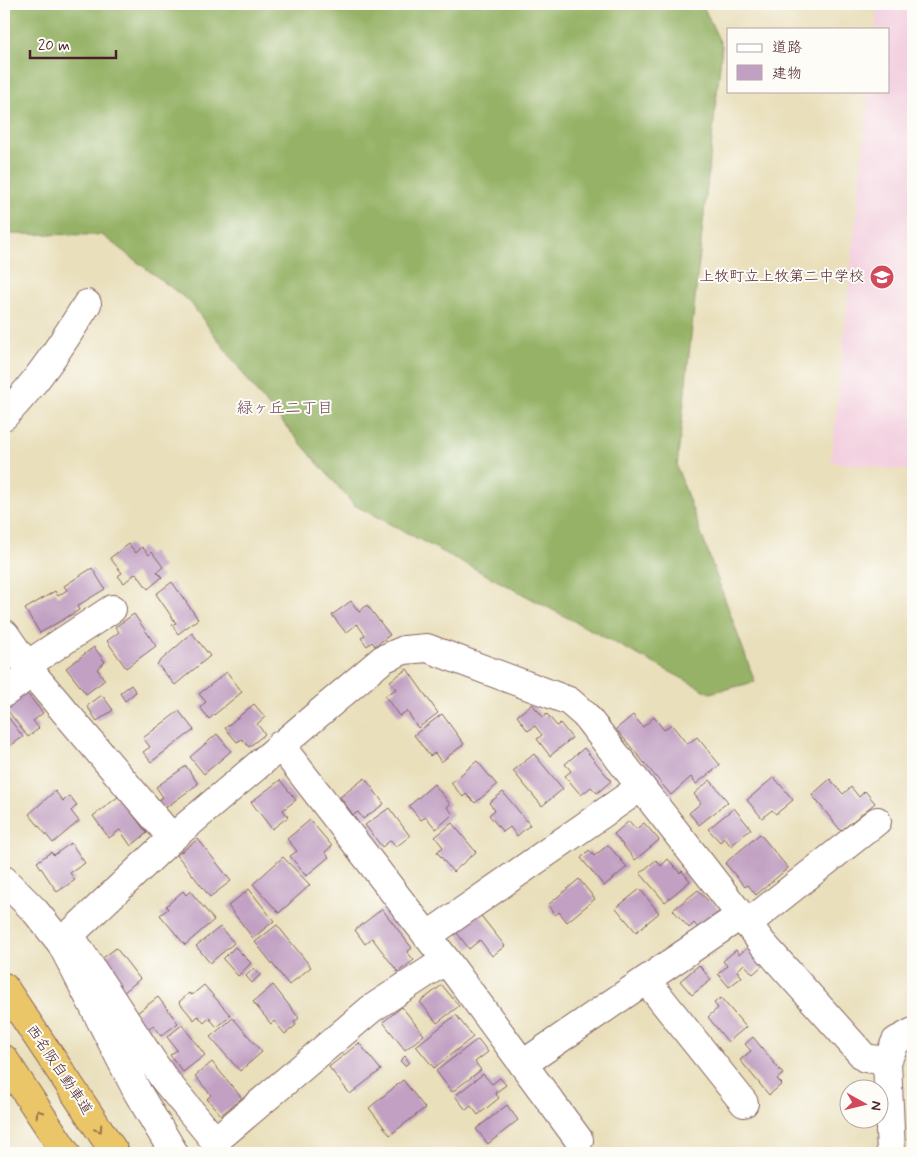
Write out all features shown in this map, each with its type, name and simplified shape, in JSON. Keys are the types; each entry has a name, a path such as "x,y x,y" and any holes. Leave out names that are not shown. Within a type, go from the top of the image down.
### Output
{"highway":[{"name":"西名阪自動車道","path":"4,987 115,1153"},
{"path":"4,1059 66,1153"}],"street":[{"path":"4,416 20,400 51,361 87,304"},
{"path":"4,693 30,669 112,609"},
{"path":"4,634 30,669 172,838"},
{"path":"65,938 172,838 383,659 404,650 427,648 569,701 585,716 744,920 865,1058 887,1061"},
{"path":"280,745 446,960 579,1140"},
{"path":"427,936 641,787"},
{"path":"523,1064 646,980 744,920 877,821"},
{"path":"4,880 65,938 164,1079 215,1141 371,1009 446,960"},
{"path":"65,938 138,1093 174,1153"},
{"path":"646,980 744,1102"},
{"path":"891,1153 887,1061 896,1041 913,1032"}],"shaded area":[{"name":"上牧町立上牧第二中学校","path":"878,4 913,4 913,471 831,462 869,92 890,92 890,28 875,28"}],"green space":[{"path":"4,4 702,4 722,46 677,467 755,682 710,693 354,505 259,395 190,302 102,235 4,234"}],"building":[{"path":"129,544 136,553 142,547 149,555 152,552 163,567 157,572 162,577 148,589 136,573 124,583 118,576 122,573 110,558"},
{"path":"92,568 105,589 77,606 79,610 40,633 25,609 55,591 58,596 67,590 64,586"},
{"path":"172,582 198,619 178,634 172,625 176,623 156,594"},
{"path":"351,601 359,612 367,605 390,635 375,646 372,642 367,646 361,638 365,635 357,624 346,633 332,615"},
{"path":"134,614 156,646 126,668 107,641 119,632 115,627"},
{"path":"192,633 210,656 175,685 157,664"},
{"path":"94,647 105,662 97,669 105,680 86,694 66,668"},
{"path":"4,658 11,670 4,675"},
{"path":"407,669 438,713 418,728 407,711 399,716 385,696 396,689 390,681"},
{"path":"227,672 242,692 209,719 200,707 206,702 199,694"},
{"path":"131,685 136,692 125,701 120,693"},
{"path":"25,691 43,713 33,721 39,728 28,737 5,707"},
{"path":"102,695 113,710 97,721 87,706"},
{"path":"254,704 265,717 257,724 265,734 249,747 242,739 237,742 225,728"},
{"path":"532,704 543,717 547,714 557,726 560,723 572,738 550,756 537,739 542,735 535,726 528,731 517,716"},
{"path":"179,711 194,730 151,762 143,752 150,747 143,738"},
{"path":"442,714 464,744 441,762 435,753 430,756 414,735"},
{"path":"633,715 643,727 654,717 664,730 671,724 687,744 697,737 720,765 696,784 691,777 671,795 616,729"},
{"path":"8,717 23,737 4,750 4,720"},
{"path":"217,734 231,751 204,774 190,757"},
{"path":"584,748 611,781 597,793 591,787 581,795 565,776 571,771 565,764"},
{"path":"534,754 563,789 542,806 513,771"},
{"path":"477,761 497,785 475,803 466,794 463,797 451,783"},
{"path":"186,766 198,784 164,809 158,801 163,797 156,787"},
{"path":"774,777 793,800 776,814 772,810 762,818 747,800"},
{"path":"365,778 384,804 363,819 358,812 353,815 340,797"},
{"path":"830,779 843,794 851,787 859,797 865,791 875,803 841,831 812,795"},
{"path":"280,780 296,800 283,810 288,817 272,829 251,802"},
{"path":"710,780 728,802 699,825 689,813 701,803 694,794"},
{"path":"434,784 450,804 447,807 453,814 436,829 426,817 421,820 409,806"},
{"path":"55,791 63,801 70,796 77,805 71,811 79,821 53,843 29,814"},
{"path":"503,792 530,825 517,836 510,827 503,832 489,815 495,810 489,803"},
{"path":"119,796 147,833 131,846 120,830 109,838 93,816"},
{"path":"389,808 410,836 396,847 391,840 382,847 365,825"},
{"path":"734,808 751,829 731,846 724,838 720,842 708,829"},
{"path":"310,820 332,846 325,852 329,857 306,876 290,856 297,851 287,839"},
{"path":"629,821 636,829 644,823 659,840 635,860 614,834"},
{"path":"452,823 476,852 453,872 437,852 443,847 435,837"},
{"path":"760,834 788,868 756,895 748,885 745,887 725,863"},
{"path":"198,839 231,881 210,897 177,855"},
{"path":"71,843 85,863 70,873 75,880 57,892 37,862 51,852 54,855"},
{"path":"608,845 627,867 604,886 581,858 589,850 594,856"},
{"path":"283,857 310,885 279,913 253,884"},
{"path":"668,859 690,881 665,902 640,873 656,860 661,866"},
{"path":"579,879 595,899 567,922 559,912 555,915 548,905"},
{"path":"249,889 274,921 253,938 228,906"},
{"path":"640,889 659,913 636,932 616,908"},
{"path":"698,890 709,902 711,900 720,911 699,929 694,923 689,928 673,910"},
{"path":"183,891 186,895 190,891 214,920 185,945 160,915 168,909 166,906"},
{"path":"382,909 412,948 407,952 414,960 398,972 372,938 365,944 355,930"},
{"path":"478,912 505,946 492,956 480,940 469,949 455,930"},
{"path":"277,925 311,967 289,985 255,942"},
{"path":"220,927 234,943 210,963 196,946"},
{"path":"235,947 251,963 238,976 223,959"},
{"path":"748,947 763,965 753,974 744,964 737,971 742,977 729,987 718,974 727,966 723,961 736,950 739,955"},
{"path":"116,948 140,979 123,993 99,961"},
{"path":"699,965 711,980 692,995 680,981"},
{"path":"254,968 260,975 252,983 246,976"},
{"path":"204,985 231,1016 217,1027 209,1018 204,1023 198,1016 194,1020 179,1002 189,993 192,995"},
{"path":"273,985 299,1018 294,1022 296,1025 285,1034 274,1021 271,1024 253,1002"},
{"path":"442,985 459,1006 437,1023 420,1002"},
{"path":"158,997 178,1023 161,1036 153,1026 145,1032 133,1016"},
{"path":"721,998 746,1027 728,1042 708,1017 718,1008 714,1003"},
{"path":"402,1007 424,1035 405,1050 383,1022"},
{"path":"456,1015 473,1037 434,1068 416,1046"},
{"path":"233,1018 262,1052 240,1071 210,1037"},
{"path":"182,1025 205,1055 183,1072 170,1055 177,1050 167,1037"},
{"path":"753,1037 783,1074 777,1079 782,1084 769,1095 740,1060 751,1051 745,1044"},
{"path":"478,1039 488,1052 475,1062 481,1070 452,1092 436,1071"},
{"path":"359,1043 381,1070 350,1094 329,1067"},
{"path":"405,1056 409,1062 405,1066 400,1061"},
{"path":"212,1062 242,1098 221,1115 207,1099 211,1095 195,1076"},
{"path":"483,1074 492,1084 500,1078 506,1085 495,1093 499,1098 478,1115 471,1106 466,1110 455,1096"},
{"path":"403,1080 425,1108 390,1135 369,1108"},
{"path":"507,1105 518,1120 488,1144 476,1129"}],"place":[{"name":"上牧町立上牧第二中学校","path":"882,277"}],"district":[{"name":"緑ヶ丘二丁目","path":"285,408"}]}
